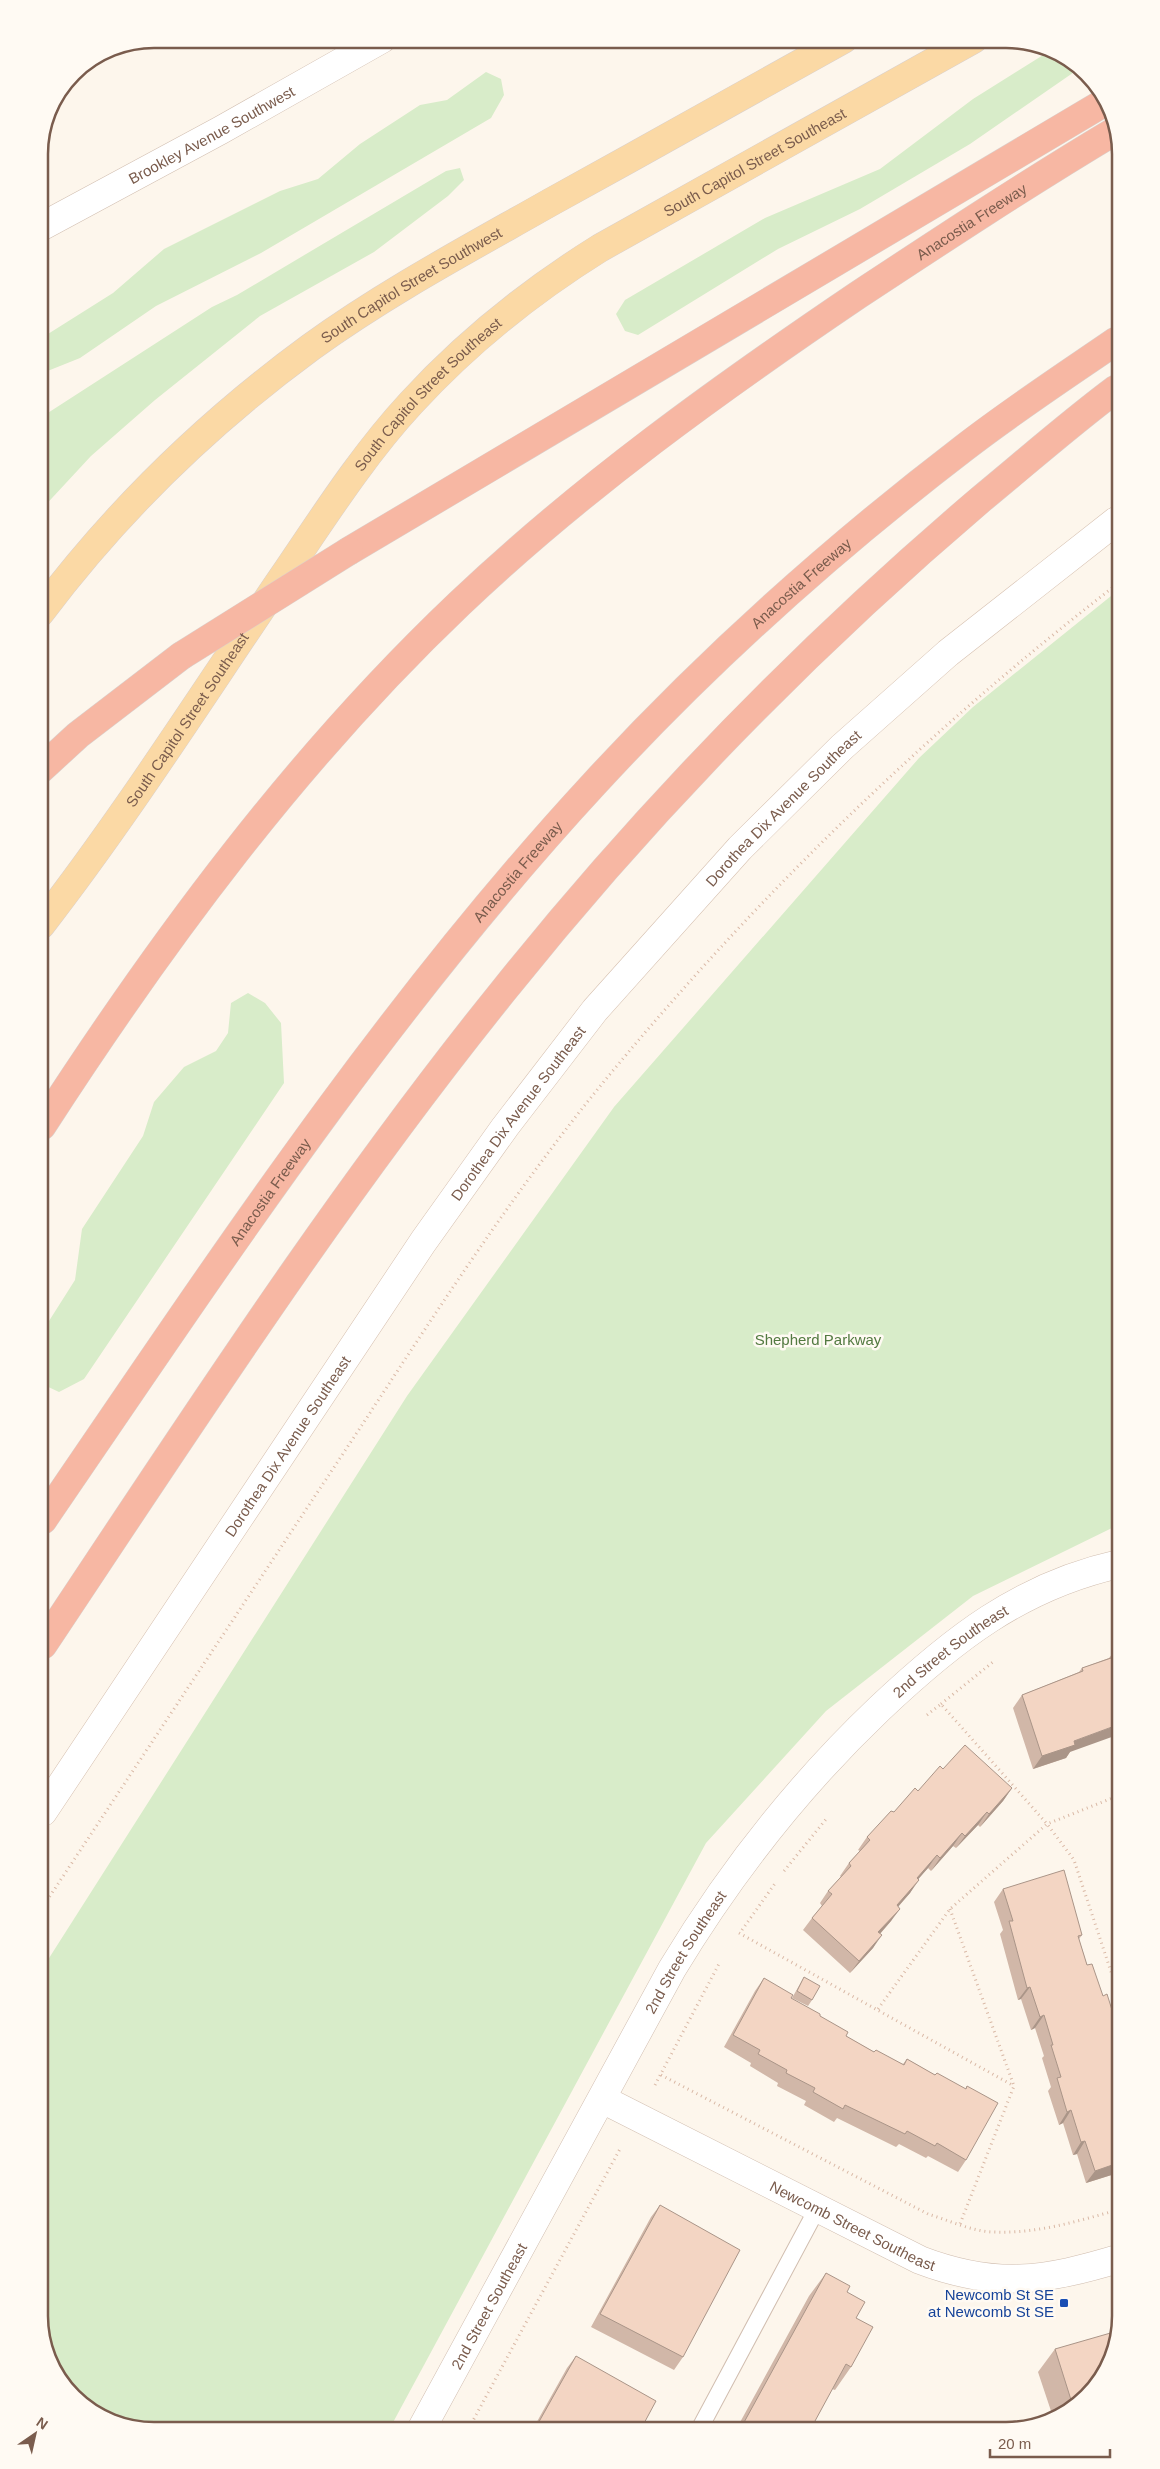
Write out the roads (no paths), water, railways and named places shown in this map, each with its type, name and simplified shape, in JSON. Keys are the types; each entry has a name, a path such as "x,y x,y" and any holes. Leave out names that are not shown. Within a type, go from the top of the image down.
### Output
{"highway":[{"path":"48,763 78,735 181,656 349,551 1100,105"},
{"name":"Anacostia Freeway","path":"48,1117 90,1051 176,930 263,818 360,705 460,603 569,506 742,374 919,254 1110,134"},
{"name":"Anacostia Freeway","path":"48,1513 274,1184 358,1067 497,895 594,784 694,680 795,586 965,447 1112,344"},
{"path":"48,1637 192,1420 354,1188 503,990 595,881 696,767 868,599 946,529 1112,392"}],"main road":[{"name":"South Capitol Street Southwest","path":"48,603 89,553 175,463 220,420 310,348 354,317 454,256 828,48"},
{"name":"South Capitol Street Southeast","path":"48,915 108,833 342,490 412,403 449,366 486,331 561,272 958,48"}],"street":[{"name":"Brookley Avenue Southwest","path":"48,223 221,130 366,48"},
{"name":"Dorothea Dix Avenue Southeast","path":"48,1806 423,1242 510,1119 595,1010 740,848 842,748 948,653 1112,524"},
{"name":"2nd Street Southeast","path":"426,2421 672,1969 698,1926 741,1863 812,1778 852,1734 941,1652 1001,1610 1033,1593 1067,1579 1112,1566"},
{"name":"Newcomb Street Southeast","path":"602,2099 920,2260 968,2275 1003,2279 1071,2274 1112,2261"}],"lane":[{"path":"703,2422 817,2209"}],"place":[{"name":"Newcomb St SE at Newcomb St SE","path":"1064,2303"}],"park label":[{"name":"Shepherd Parkway","path":"818,1339"}]}
